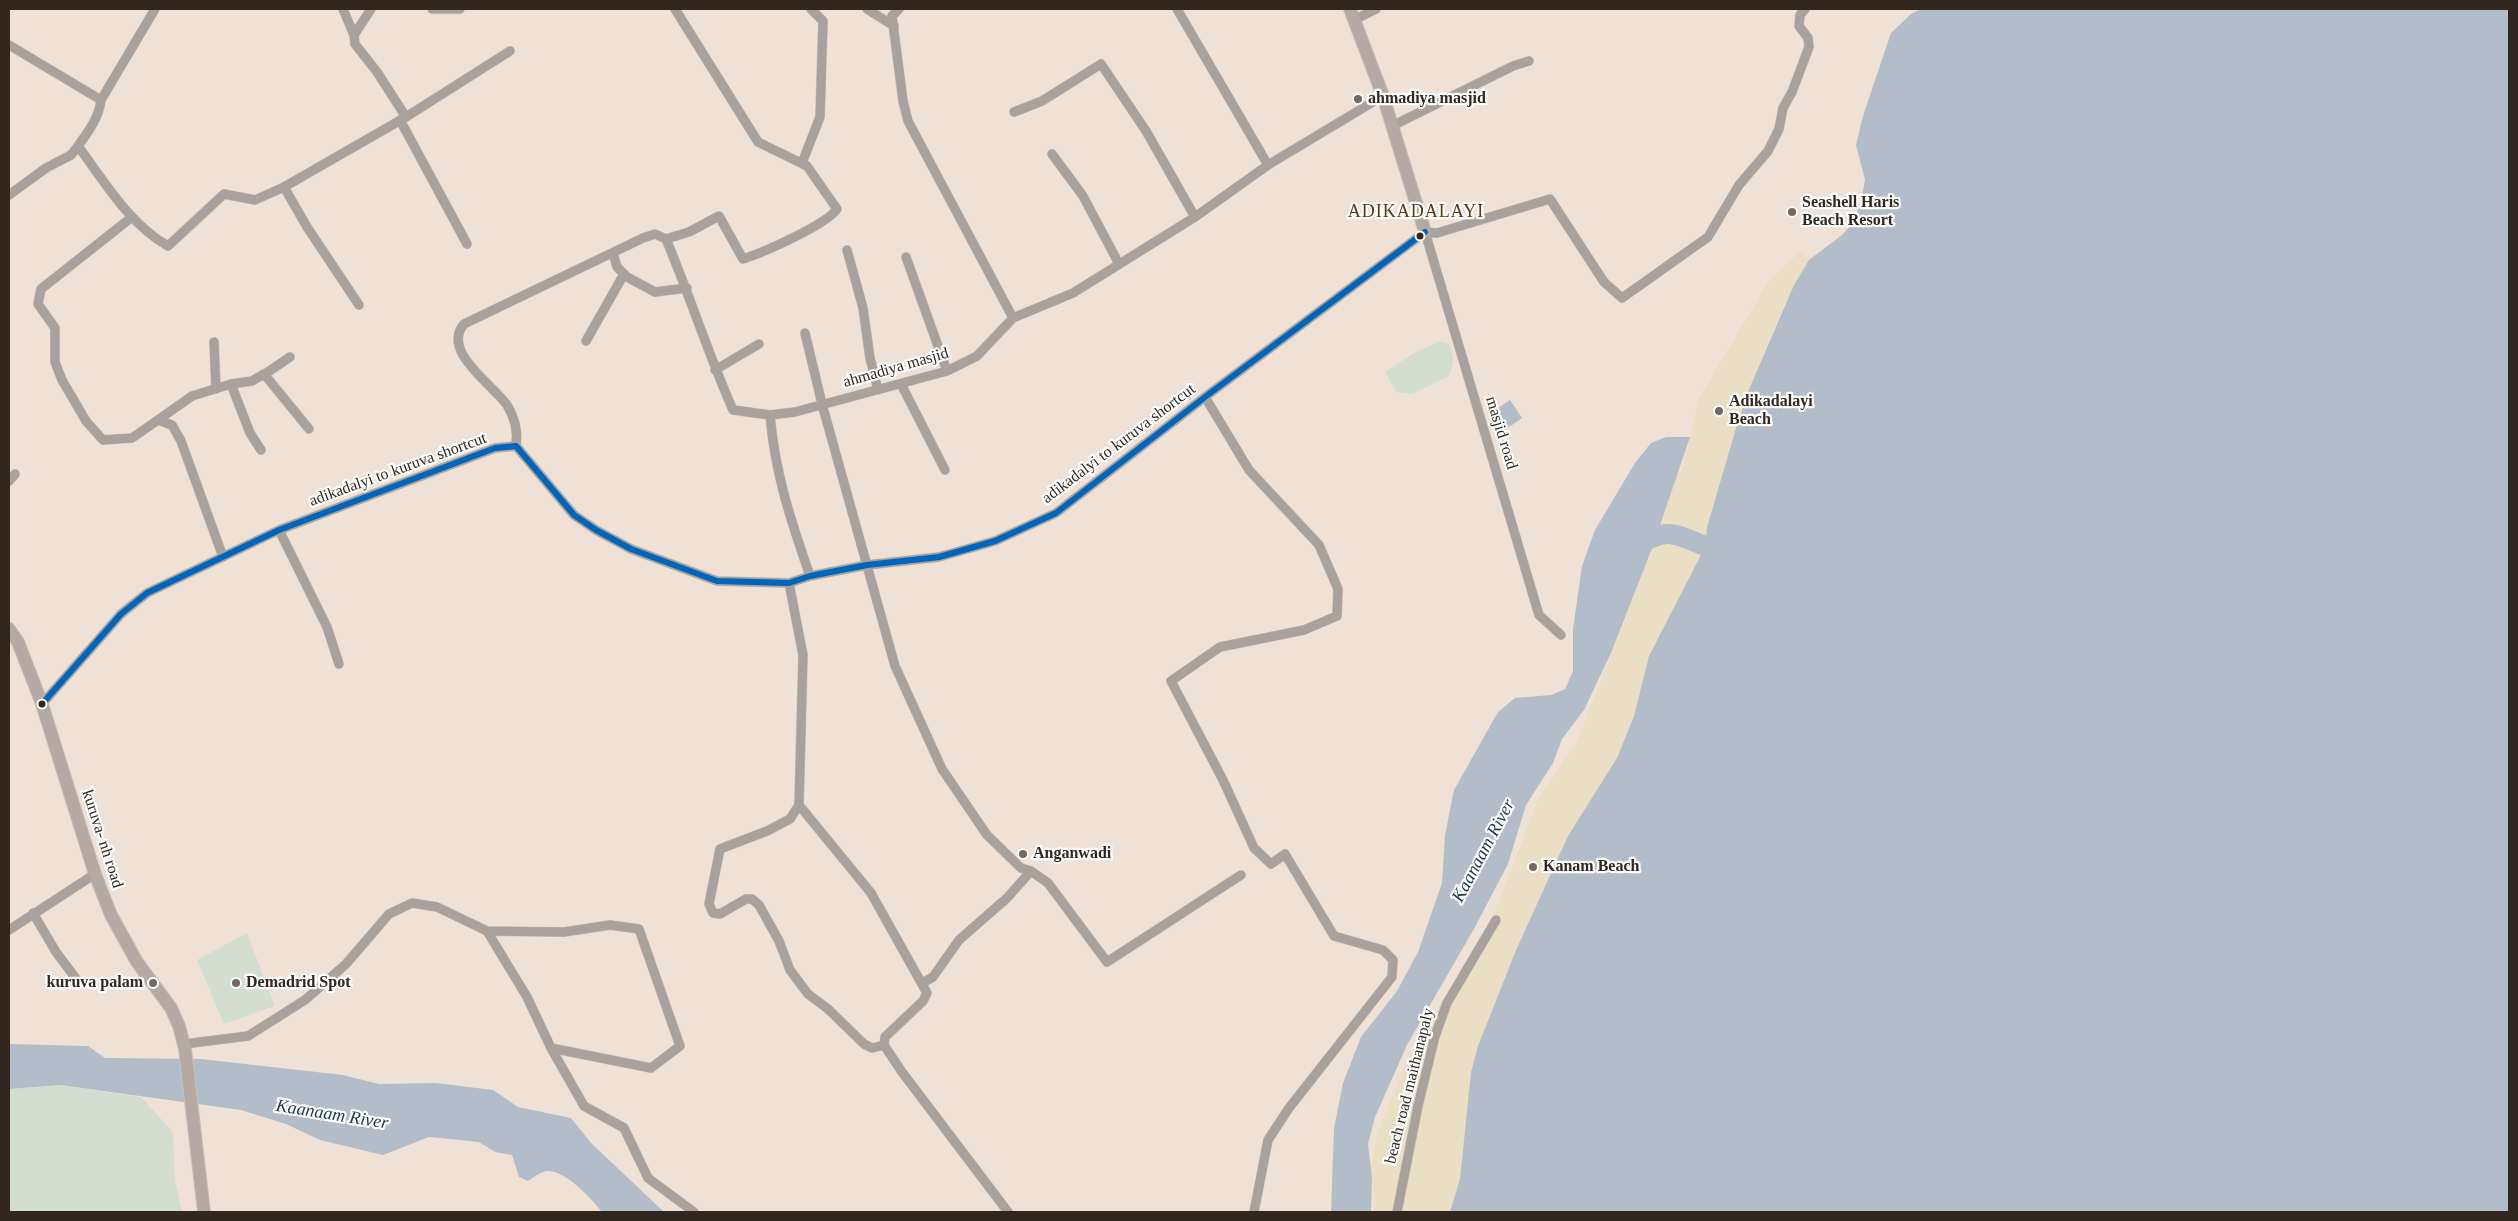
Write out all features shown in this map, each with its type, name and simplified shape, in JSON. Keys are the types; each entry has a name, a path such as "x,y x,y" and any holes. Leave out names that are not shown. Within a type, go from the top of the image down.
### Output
{"main road":[{"path":"1352,14 1383,96 1425,232"},
{"name":"kuruva- nh road","path":"9,629 18,642 42,704 95,874 111,915 137,962 171,1008 179,1026 184,1047 204,1212"}],"street":[{"path":"9,195 46,168 71,155 93,125 101,100 155,9"},
{"path":"343,9 354,34 355,44 377,72 467,244"},
{"path":"354,34 371,9"},
{"path":"432,9 460,9"},
{"path":"516,446 518,433 514,418 506,405 467,360 457,344 457,332 464,324 655,234 666,239 689,232 719,216 743,259 826,219 834,214 837,209 802,163 758,142 675,9"},
{"path":"802,163 820,117 823,21 811,9"},
{"path":"867,9 894,26"},
{"path":"899,9 892,16 903,101 908,121 1013,318"},
{"path":"1177,9 1268,165"},
{"path":"1352,14 1376,9"},
{"path":"1425,232 1437,233 1550,200 1604,282 1622,298 1708,237 1739,185 1768,151 1779,129 1783,108 1792,92 1809,47 1808,38 1799,26 1800,15 1805,9"},
{"path":"9,45 101,100"},
{"path":"78,146 132,217 152,238 168,246 224,194 255,200 284,187 403,119 510,51"},
{"path":"1392,126 1513,66 1529,61"},
{"path":"1014,112 1042,101 1101,64 1146,131 1195,216"},
{"name":"ahmadiya masjid","path":"666,239 687,288 715,370 733,410 770,415 795,412 947,372 977,356 1013,318 1073,293 1195,216 1268,165 1383,96"},
{"path":"1052,154 1084,196 1119,264"},
{"path":"284,187 307,227 359,305"},
{"path":"132,217 41,289 38,304 55,328 54,362 62,380 86,421 103,440 132,438 192,396 231,384 252,381 290,357"},
{"name":"adikadalyi to kuruva shortcut","path":"42,704 121,614 147,593 279,530 495,448 516,446 574,515 596,530 630,549 717,580 789,583 810,576 867,565 939,557 995,541 1056,513 1205,397 1425,232"},
{"name":"masjid road","path":"1425,232 1539,615 1561,635"},
{"path":"847,250 863,308 870,358 878,390"},
{"path":"613,253 617,267 624,274 655,292 687,288"},
{"path":"906,257 947,372"},
{"path":"586,341 624,274"},
{"path":"805,333 822,404 895,666 942,770 987,835 1021,868 1031,871 1048,883 1107,962 1241,875"},
{"path":"214,342 216,389"},
{"path":"715,370 759,344"},
{"path":"265,374 309,429"},
{"path":"231,384 250,432 260,450"},
{"path":"901,384 945,470"},
{"path":"1205,397 1249,470 1319,545 1338,588 1336,616 1304,630 1220,647 1171,681 1224,780 1254,848 1271,864 1285,854 1334,936 1383,950 1393,960 1392,977 1289,1108 1268,1140 1254,1212"},
{"path":"770,415 773,446 786,506 810,576"},
{"path":"158,420 172,425 181,441 223,557"},
{"path":"279,530 327,627 339,664"},
{"path":"789,583 803,655 799,806 790,819 767,831 720,849 709,904 713,913 720,914 746,899 752,899 758,905 779,941 790,970 808,994 828,1009 864,1044 872,1048 884,1045"},
{"path":"799,806 871,893 901,950 927,993 923,1001 891,1029 885,1037 884,1045 902,1072 1008,1212"},
{"path":"922,983 933,978 959,940 1007,898 1031,871"},
{"path":"9,930 95,874"},
{"path":"184,1047 248,1036 305,1000 346,964 389,914 412,903 438,907 487,931 564,932 610,925 639,930 680,1046 651,1068 551,1048"},
{"path":"33,913 56,952 80,984"},
{"name":"beach road maithanapaly","path":"1397,1212 1418,1106 1435,1036 1447,1003 1496,920"},
{"path":"487,931 527,997 551,1048 584,1106 624,1128 648,1178 694,1212"}],"green space":[{"path":"1440,341 1448,344 1452,352 1453,363 1449,376 1412,394 1396,392 1385,372 1412,354"},
{"name":"Demadrid Spot","path":"247,933 275,1006 224,1024 197,960"},
{"path":"60,1085 141,1097 173,1132 175,1180 182,1212 9,1212 9,1089"}],"sand":[{"name":"Kanam Beach","path":"1800,252 1809,260 1776,324 1750,390 1707,527 1705,546 1649,656 1634,716 1617,758 1568,836 1516,950 1478,1046 1471,1072 1460,1179 1450,1212 1375,1212 1371,1167 1377,1135 1408,1057 1491,922 1540,795 1576,744 1658,534 1659,490 1682,471 1699,398 1770,279"}],"water":[{"path":"1921,9 2509,9 2509,1212 1450,1212 1460,1179 1471,1072 1478,1046 1516,950 1568,836 1617,758 1634,716 1649,656 1705,547 1707,527 1737,425 1750,387 1794,285 1809,260 1842,235 1853,223 1861,201 1865,180 1856,145 1863,116 1891,33 1911,14"},
{"path":"1510,400 1522,418 1502,432 1489,414"},
{"path":"1666,437 1690,437 1653,546 1611,653 1584,710 1562,739 1553,763 1526,805 1508,864 1475,927 1407,1045 1375,1117 1368,1144 1372,1177 1371,1212 1331,1212 1334,1128 1343,1083 1361,1037 1397,991 1418,952 1442,883 1445,835 1454,790 1498,712 1515,698 1551,695 1565,689 1573,671 1573,629 1582,566 1595,530 1635,463 1651,443"},
{"path":"9,1044 88,1046 105,1058 201,1059 343,1075 379,1084 436,1083 493,1090 518,1107 571,1118 591,1143 664,1212 602,1212 586,1194 565,1177 547,1171 538,1174 528,1181 519,1177 512,1155 495,1152 479,1142 429,1137 383,1155 320,1140 286,1124 241,1110 60,1085 9,1089"}],"waterway":[{"name":"Kaanaam River","path":"1635,546 1663,534 1676,535 1705,546"}],"transit line":[{"path":"42,704 121,614 147,593 279,530 495,448 516,446 574,515 596,530 631,549 717,581 789,583 810,576 867,565 939,557 995,541 1056,513 1205,397 1425,232"}],"place":[{"name":"ahmadiya masjid","path":"1358,99"},
{"name":"Seashell Haris Beach Resort","path":"1792,212"},
{"name":"Adikadalayi Beach","path":"1719,411"},
{"name":"Anganwadi","path":"1023,854"},
{"name":"Kanam Beach","path":"1533,867"},
{"name":"kuruva palam","path":"153,983"},
{"name":"Demadrid Spot","path":"236,983"}],"district":[{"name":"ADIKADALAYI","path":"1416,212"}]}
